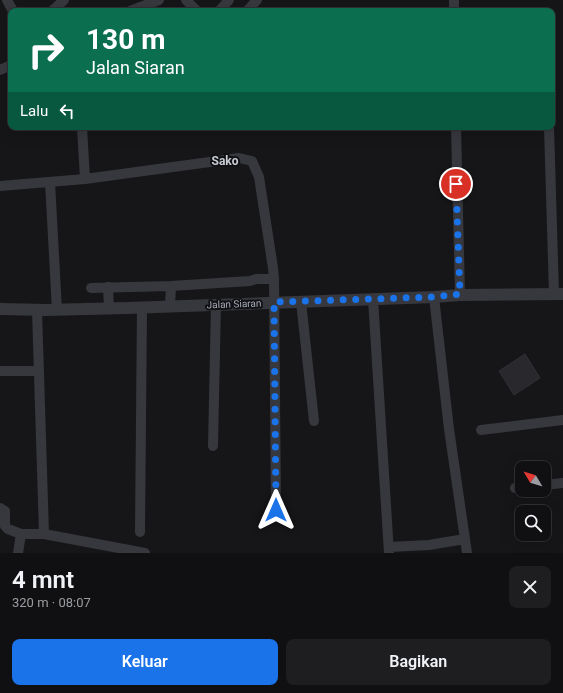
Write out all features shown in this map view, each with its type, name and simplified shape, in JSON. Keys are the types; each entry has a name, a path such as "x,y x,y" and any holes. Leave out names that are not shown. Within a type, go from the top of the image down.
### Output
{"street":[{"path":"55,8 64,0"},
{"path":"138,8 159,0"},
{"path":"186,0 194,8"},
{"path":"221,8 228,0"},
{"path":"250,8 257,0"},
{"path":"82,130 85,179"},
{"path":"456,130 460,294"},
{"path":"550,130 559,294"},
{"path":"0,186 85,179 239,158 252,161 260,177 274,279 276,510"},
{"path":"50,182 57,310"},
{"path":"91,288 171,286 274,279"},
{"path":"170,306 171,286"},
{"path":"108,287 109,308"},
{"name":"Jalan Siaran","path":"0,309 57,310 434,297 460,294 559,294"},
{"path":"434,297 449,429 467,553"},
{"path":"373,299 389,550 465,539"},
{"path":"301,302 314,421"},
{"path":"214,446 216,304"},
{"path":"140,532 142,307"},
{"path":"37,310 44,534"},
{"path":"0,371 38,371"},
{"path":"481,430 563,420"},
{"path":"551,484 563,483"},
{"path":"0,508 5,511 5,526 8,529 21,534 44,534 145,553"},
{"path":"18,553 21,534"}],"building":[{"path":"525,354 540,378 514,395 499,371"}],"district":[{"name":"Sako","path":"225,161"}],"route":[{"path":"276,510 274,302 434,297 460,294 456,184"}]}
